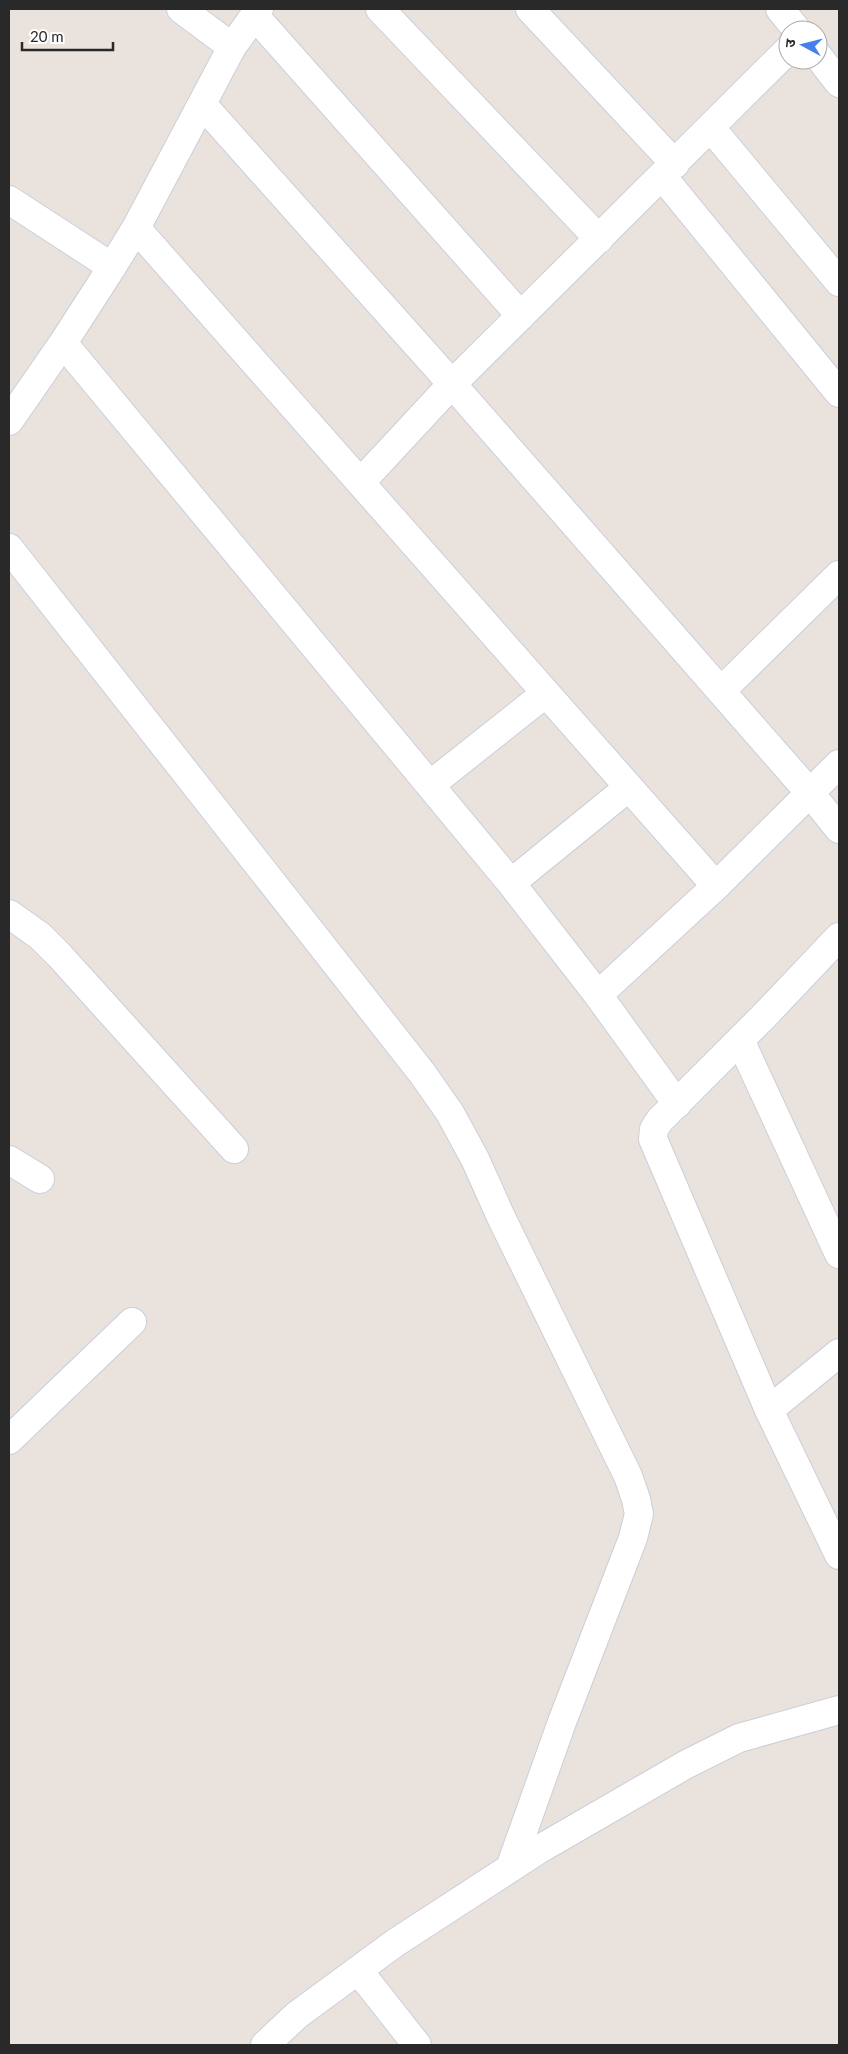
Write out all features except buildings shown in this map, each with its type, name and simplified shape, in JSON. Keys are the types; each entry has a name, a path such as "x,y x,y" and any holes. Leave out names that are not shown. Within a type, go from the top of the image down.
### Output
{"street":[{"path":"181,9 232,47"},
{"path":"380,9 599,239"},
{"path":"530,9 668,170 839,394"},
{"path":"780,9 789,20"},
{"path":"9,421 63,344 136,228 232,47 256,12 521,316"},
{"path":"361,482 452,384 778,60"},
{"path":"828,69 839,83"},
{"path":"202,104 452,384 810,793 839,829"},
{"path":"711,128 839,282"},
{"path":"9,200 112,267"},
{"path":"136,228 716,886"},
{"path":"63,344 510,883 598,995 677,1104"},
{"path":"9,548 422,1073 450,1113 475,1159 501,1217 628,1476 636,1499 638,1514 633,1538 562,1722 510,1868"},
{"path":"721,691 839,575"},
{"path":"430,785 546,693"},
{"path":"598,995 716,886 839,764"},
{"path":"510,883 629,787"},
{"path":"9,914 40,936 60,956 234,1149"},
{"path":"838,940 660,1120 654,1129 653,1139 769,1410 839,1555"},
{"path":"740,1040 839,1254"},
{"path":"9,1160 40,1179"},
{"path":"9,1440 132,1322"},
{"path":"769,1410 839,1353"},
{"path":"265,2045 297,2015 394,1943 538,1850 676,1770 739,1738 839,1710"},
{"path":"358,1970 417,2045"}]}
